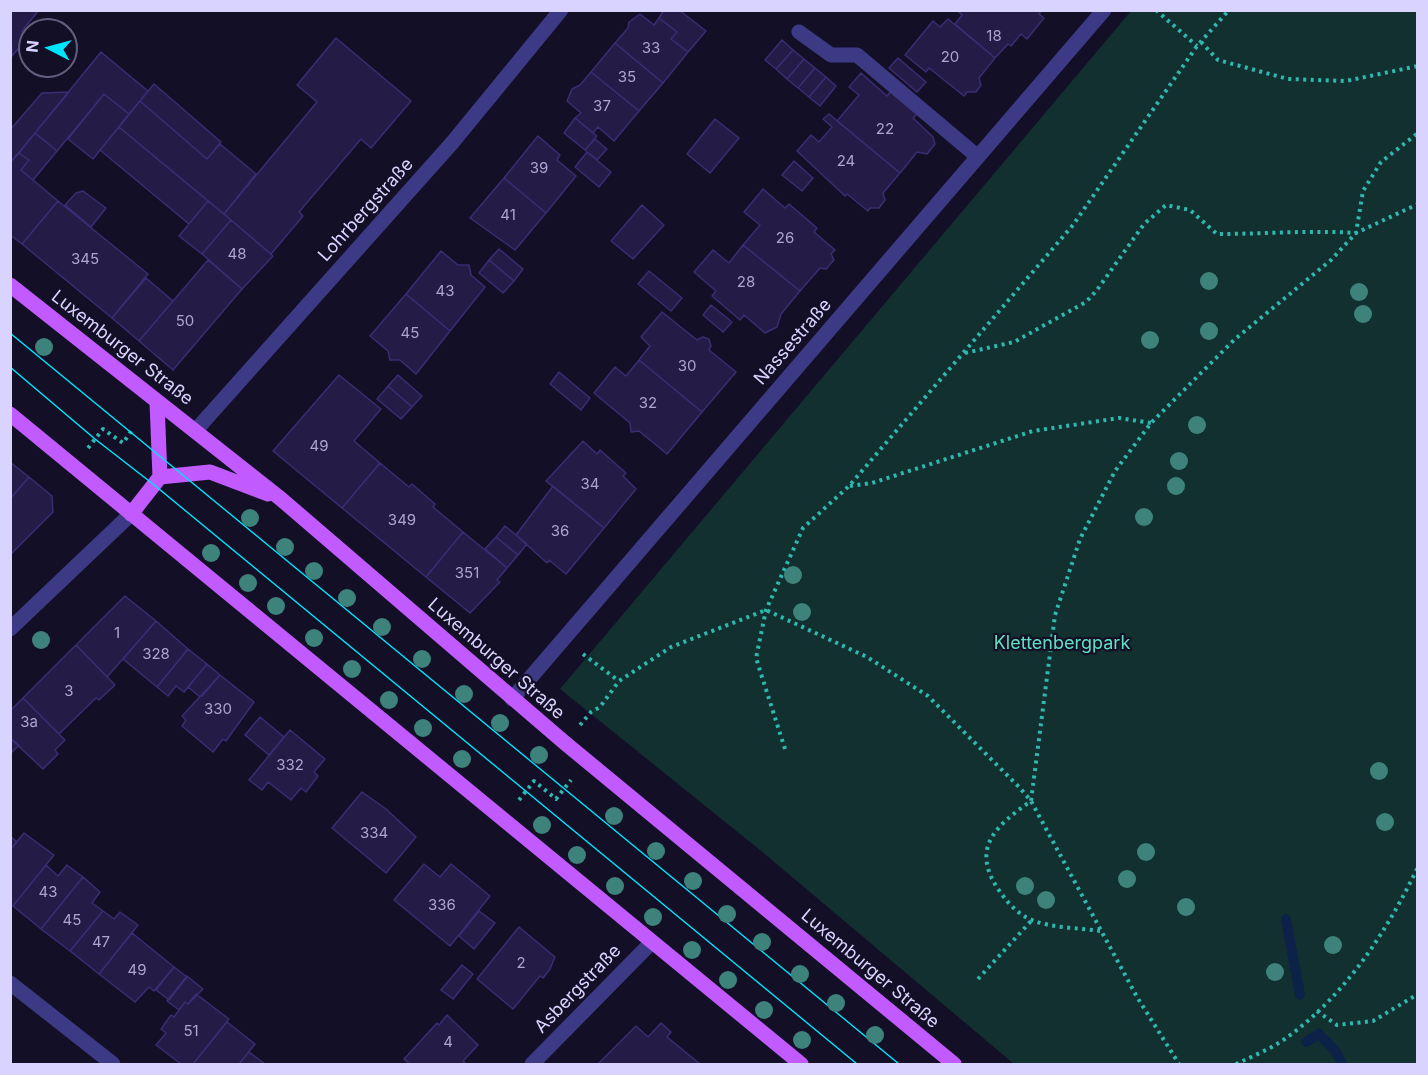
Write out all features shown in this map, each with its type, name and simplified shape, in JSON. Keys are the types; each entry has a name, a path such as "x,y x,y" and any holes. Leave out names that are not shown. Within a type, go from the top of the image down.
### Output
{"main road":[{"name":"Luxemburger Straße","path":"10,285 281,499 512,699 954,1065"},
{"path":"131,513 160,477 157,402"},
{"path":"10,414 801,1065"},
{"path":"160,477 210,472 281,499"}],"street":[{"name":"Lohrbergstraße","path":"196,430 452,143 561,10"},
{"name":"Nassestraße","path":"512,699 1104,10"},
{"path":"799,32 831,55 857,55 978,157"},
{"path":"10,629 131,513"},
{"name":"Asbergstraße","path":"532,1065 652,942"},
{"path":"10,983 113,1065"}],"path":[{"path":"1156,10 1197,46"},
{"path":"785,749 756,658 766,610 803,528 849,486 1073,225 1197,46 1229,10"},
{"path":"1201,42 1218,60 1288,79 1346,81 1418,66"},
{"path":"1356,233 1363,191 1381,162 1418,133"},
{"path":"1101,932 1032,920 1009,905 993,882 987,864 987,845 994,831 1008,817 1031,801 1055,615 1080,539 1115,471 1151,423 1234,340 1331,260 1356,233 1418,204"},
{"path":"963,354 1014,342 1086,302 1144,224 1166,205 1190,210 1217,234 1315,231 1356,233"},
{"path":"849,486 872,483 1033,431 1119,418 1151,423"},
{"path":"90,445 103,429 123,443 136,425"},
{"path":"575,730 591,712 600,707 619,681 671,646 766,610 867,657 928,696 1031,801 1101,932 1179,1065"},
{"path":"563,639 619,681"},
{"path":"520,798 534,781 556,799 568,784"},
{"path":"1236,1065 1287,1038 1317,1011 1365,961 1418,867"},
{"path":"978,979 1032,920"},
{"path":"1317,1011 1337,1025 1373,1021 1418,994"}],"green space":[{"name":"Klettenbergpark","path":"1131,11 1417,11 1417,1064 1014,1064 760,850 560,689"}],"building":[{"path":"10,10 39,10 33,18 18,18 18,49 12,56"},
{"path":"664,10 679,10 706,31 688,52 671,39 677,32 659,18"},
{"path":"957,10 1042,10 1039,14 1044,18 1027,39 1021,34 1011,46 1008,44 995,58 955,24 962,15"},
{"path":"640,14 654,25 659,18 677,32 671,39 688,52 663,83 615,43 628,28 629,22"},
{"path":"948,19 995,58 979,78 981,85 976,92 967,92 964,96 929,68 926,72 905,55 933,21 940,27"},
{"path":"336,38 411,101 371,148 361,139 299,212 303,216 271,254 224,214 317,102 297,85"},
{"path":"782,40 793,50 776,69 765,60"},
{"path":"615,43 663,83 639,111 591,72"},
{"path":"793,50 804,59 787,79 776,69"},
{"path":"101,52 148,91 129,114 104,94 57,151 35,133"},
{"path":"898,58 926,82 917,92 889,68"},
{"path":"804,59 815,68 798,88 787,79"},
{"path":"815,68 826,77 809,97 798,88"},
{"path":"591,72 639,111 614,141 598,127 593,133 575,118 581,113 567,101 572,89 580,85"},
{"path":"861,73 887,96 891,91 917,114 913,118 933,137 935,144 927,154 917,152 900,173 837,121 859,95 849,87"},
{"path":"826,77 836,86 820,106 809,97"},
{"path":"154,84 221,142 207,159 140,101"},
{"path":"69,92 10,163 10,130 42,93"},
{"path":"104,94 129,114 93,159 68,139"},
{"path":"140,101 207,159 220,144 256,174 224,214 119,127"},
{"path":"829,114 900,173 883,193 885,200 879,208 870,208 868,211 847,194 845,196 797,151 811,135 819,142 832,127 823,119"},
{"path":"575,118 597,136 585,150 564,133"},
{"path":"715,119 739,138 710,173 687,154"},
{"path":"119,127 208,201 189,224 100,150"},
{"path":"35,133 57,151 33,180 21,170 29,160 19,153"},
{"path":"538,136 560,155 557,160 576,176 546,213 504,178"},
{"path":"595,139 607,149 597,160 585,150"},
{"path":"587,152 611,172 599,187 575,167"},
{"path":"19,153 29,160 21,170 58,201 22,244 10,235 10,163"},
{"path":"794,161 813,178 802,191 782,175"},
{"path":"504,178 546,213 515,250 470,218"},
{"path":"763,189 785,208 789,204 817,228 814,232 835,250 831,254 834,260 826,269 820,268 800,291 743,245 760,225 744,212"},
{"path":"83,191 106,208 91,227 65,205 76,193"},
{"path":"58,201 148,274 112,318 22,244"},
{"path":"208,201 231,220 202,254 179,236"},
{"path":"642,205 664,225 633,259 611,241"},
{"path":"231,220 273,256 242,289 202,254"},
{"path":"743,245 800,291 781,314 777,327 765,333 744,315 740,320 712,296 716,291 694,272 713,250 729,263"},
{"path":"499,249 523,269 514,281 489,260"},
{"path":"441,251 458,265 469,265 471,275 485,287 450,331 406,294"},
{"path":"208,260 242,289 173,370 139,341"},
{"path":"489,260 514,281 503,293 479,273"},
{"path":"649,271 682,298 671,311 638,284"},
{"path":"146,278 173,301 139,341 112,318"},
{"path":"406,294 450,331 416,374 400,360 390,360 388,351 370,336"},
{"path":"711,305 732,322 723,332 703,315"},
{"path":"662,312 697,340 703,337 709,339 711,346 709,350 736,372 702,412 639,360 650,346 641,337"},
{"path":"639,360 702,412 667,454 639,431 631,432 630,423 594,393 615,367 626,376"},
{"path":"559,372 590,398 581,410 550,384"},
{"path":"339,375 381,409 354,441 380,463 342,508 273,451"},
{"path":"398,375 422,396 412,407 388,386"},
{"path":"388,386 412,407 401,419 377,399"},
{"path":"583,441 597,454 600,450 626,473 623,476 636,489 604,528 546,481"},
{"path":"10,462 29,477 10,499"},
{"path":"380,463 409,487 412,484 435,504 433,507 463,532 426,577 342,508"},
{"path":"29,477 52,496 53,512 10,555 10,499"},
{"path":"553,486 604,528 566,574 549,560 547,563 516,535"},
{"path":"505,526 527,544 518,555 496,537"},
{"path":"463,532 507,568 497,580 500,582 470,613 426,577"},
{"path":"496,537 518,555 507,568 485,549"},
{"path":"125,596 156,621 107,677 76,645"},
{"path":"156,621 188,649 157,687 123,659"},
{"path":"76,645 115,685 99,700 96,698 59,734 23,698"},
{"path":"188,649 207,664 184,692 176,686 168,696 157,687"},
{"path":"207,664 220,675 202,696 199,696 188,687"},
{"path":"220,675 254,702 226,741 223,739 213,752 182,726 186,720 182,716"},
{"path":"23,698 65,740 55,750 58,754 43,769 10,738 10,711"},
{"path":"260,717 284,737 269,755 245,735"},
{"path":"290,730 325,759 314,772 318,776 306,792 301,788 291,800 268,782 262,790 249,780"},
{"path":"10,738 19,745 10,754"},
{"path":"362,792 386,809 416,837 386,873 332,828"},
{"path":"24,833 54,855 13,906 10,905 10,850"},
{"path":"10,836 17,842 10,850"},
{"path":"424,864 440,877 451,864 490,896 450,946 394,900"},
{"path":"46,865 58,876 67,865 83,877 41,929 13,906"},
{"path":"83,877 100,892 92,903 103,911 70,951 41,929"},
{"path":"103,911 114,919 120,912 138,925 99,974 70,951"},
{"path":"479,911 495,923 474,949 459,936"},
{"path":"519,927 555,957 543,978 540,976 513,1009 477,979"},
{"path":"132,933 174,967 154,991 149,987 135,1002 99,974"},
{"path":"462,965 473,974 453,999 441,990"},
{"path":"174,967 187,977 169,1000 156,990"},
{"path":"187,976 203,989 188,1004 185,1002 179,1010 167,1001"},
{"path":"196,994 229,1019 193,1064 181,1064 156,1045 166,1033 161,1029 171,1015 174,1017 185,1002 188,1004"},
{"path":"447,1015 478,1045 463,1061 466,1064 410,1064 404,1059 437,1023 439,1025"},
{"path":"227,1022 255,1044 239,1064 193,1064"},
{"path":"661,1023 671,1032 667,1037 700,1064 598,1064 636,1026 648,1037"},
{"path":"249,1052 265,1064 239,1064"}],"waterway":[{"path":"1286,919 1300,995"},
{"path":"1306,1042 1319,1034 1336,1052 1342,1064"}],"tram line":[{"path":"10,333 899,1064"},
{"path":"10,367 857,1064"}]}
